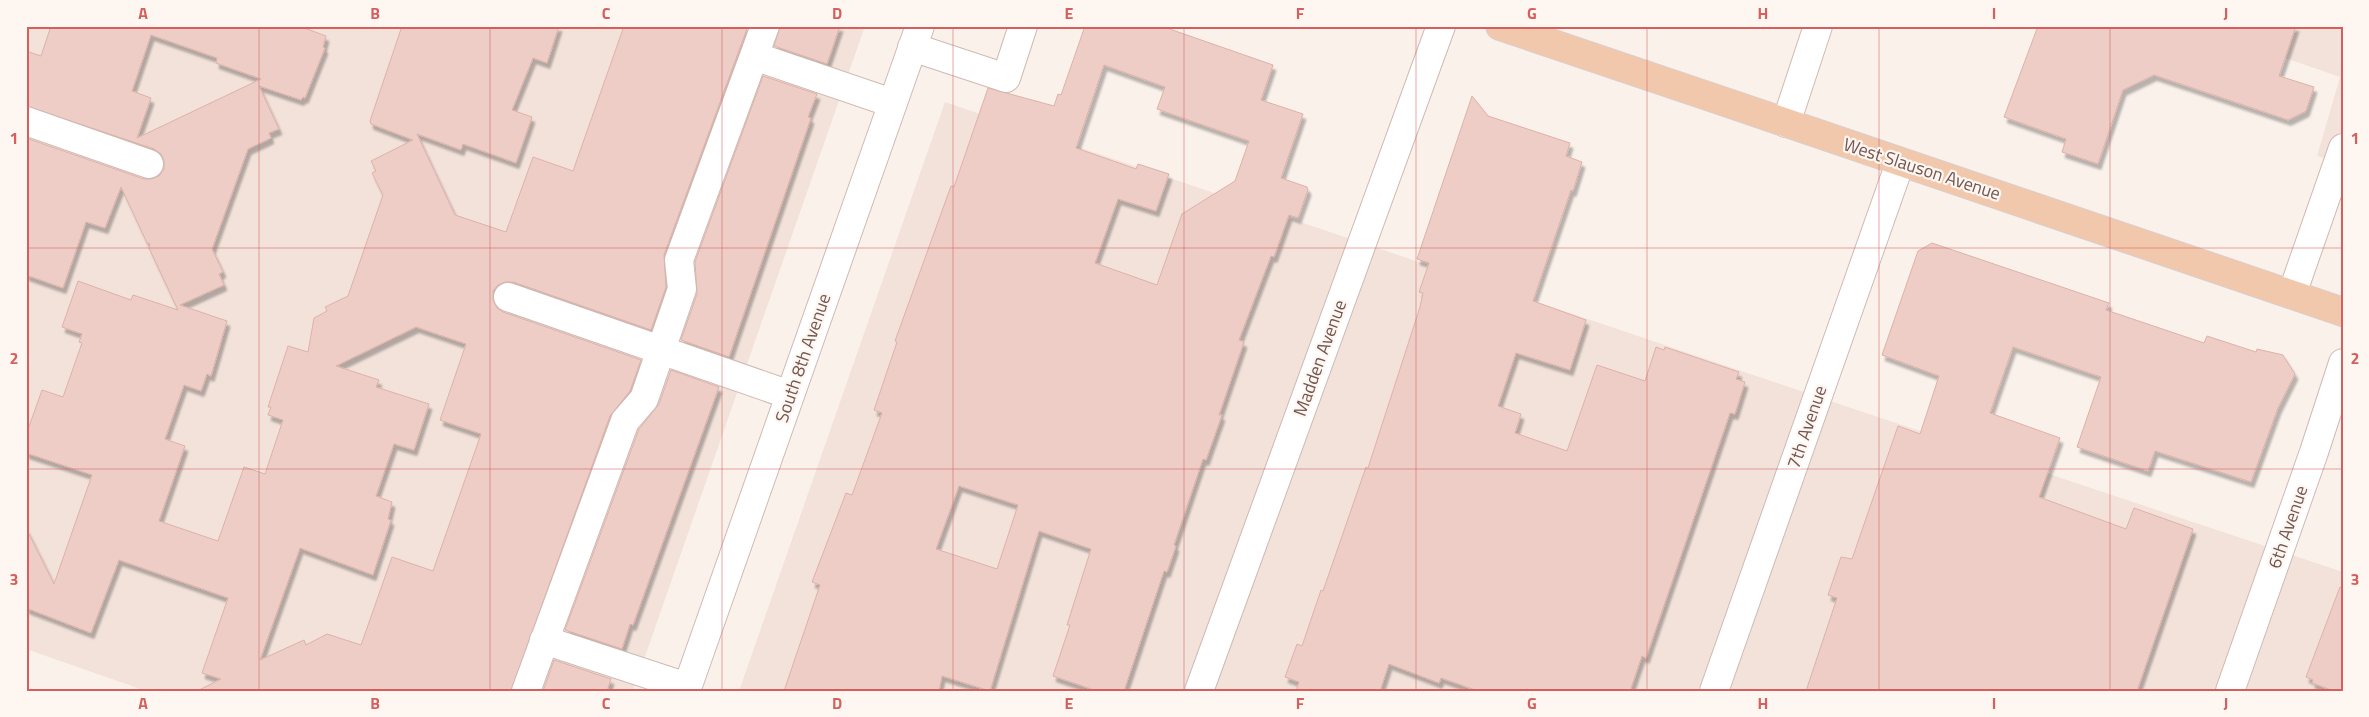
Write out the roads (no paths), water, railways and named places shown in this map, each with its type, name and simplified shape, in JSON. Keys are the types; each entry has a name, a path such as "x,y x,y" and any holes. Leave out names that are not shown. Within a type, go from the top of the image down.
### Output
{"main road":[{"name":"West Slauson Avenue","path":"1500,26 1900,163 2158,247 2343,312"}],"street":[{"path":"526,691 625,421 644,399 682,289 679,260 766,26"},
{"path":"916,37 1006,78 1023,26"},
{"name":"Madden Avenue","path":"1199,691 1441,26"},
{"path":"1786,123 1818,26"},
{"name":"South 8th Avenue","path":"687,689 916,37"},
{"path":"754,56 892,103"},
{"path":"26,121 148,164"},
{"path":"2292,294 2343,148"},
{"name":"7th Avenue","path":"1714,691 1900,163"},
{"path":"508,297 790,395"},
{"name":"6th Avenue","path":"2230,691 2311,462 2343,363"},
{"path":"544,640 687,689"}]}
